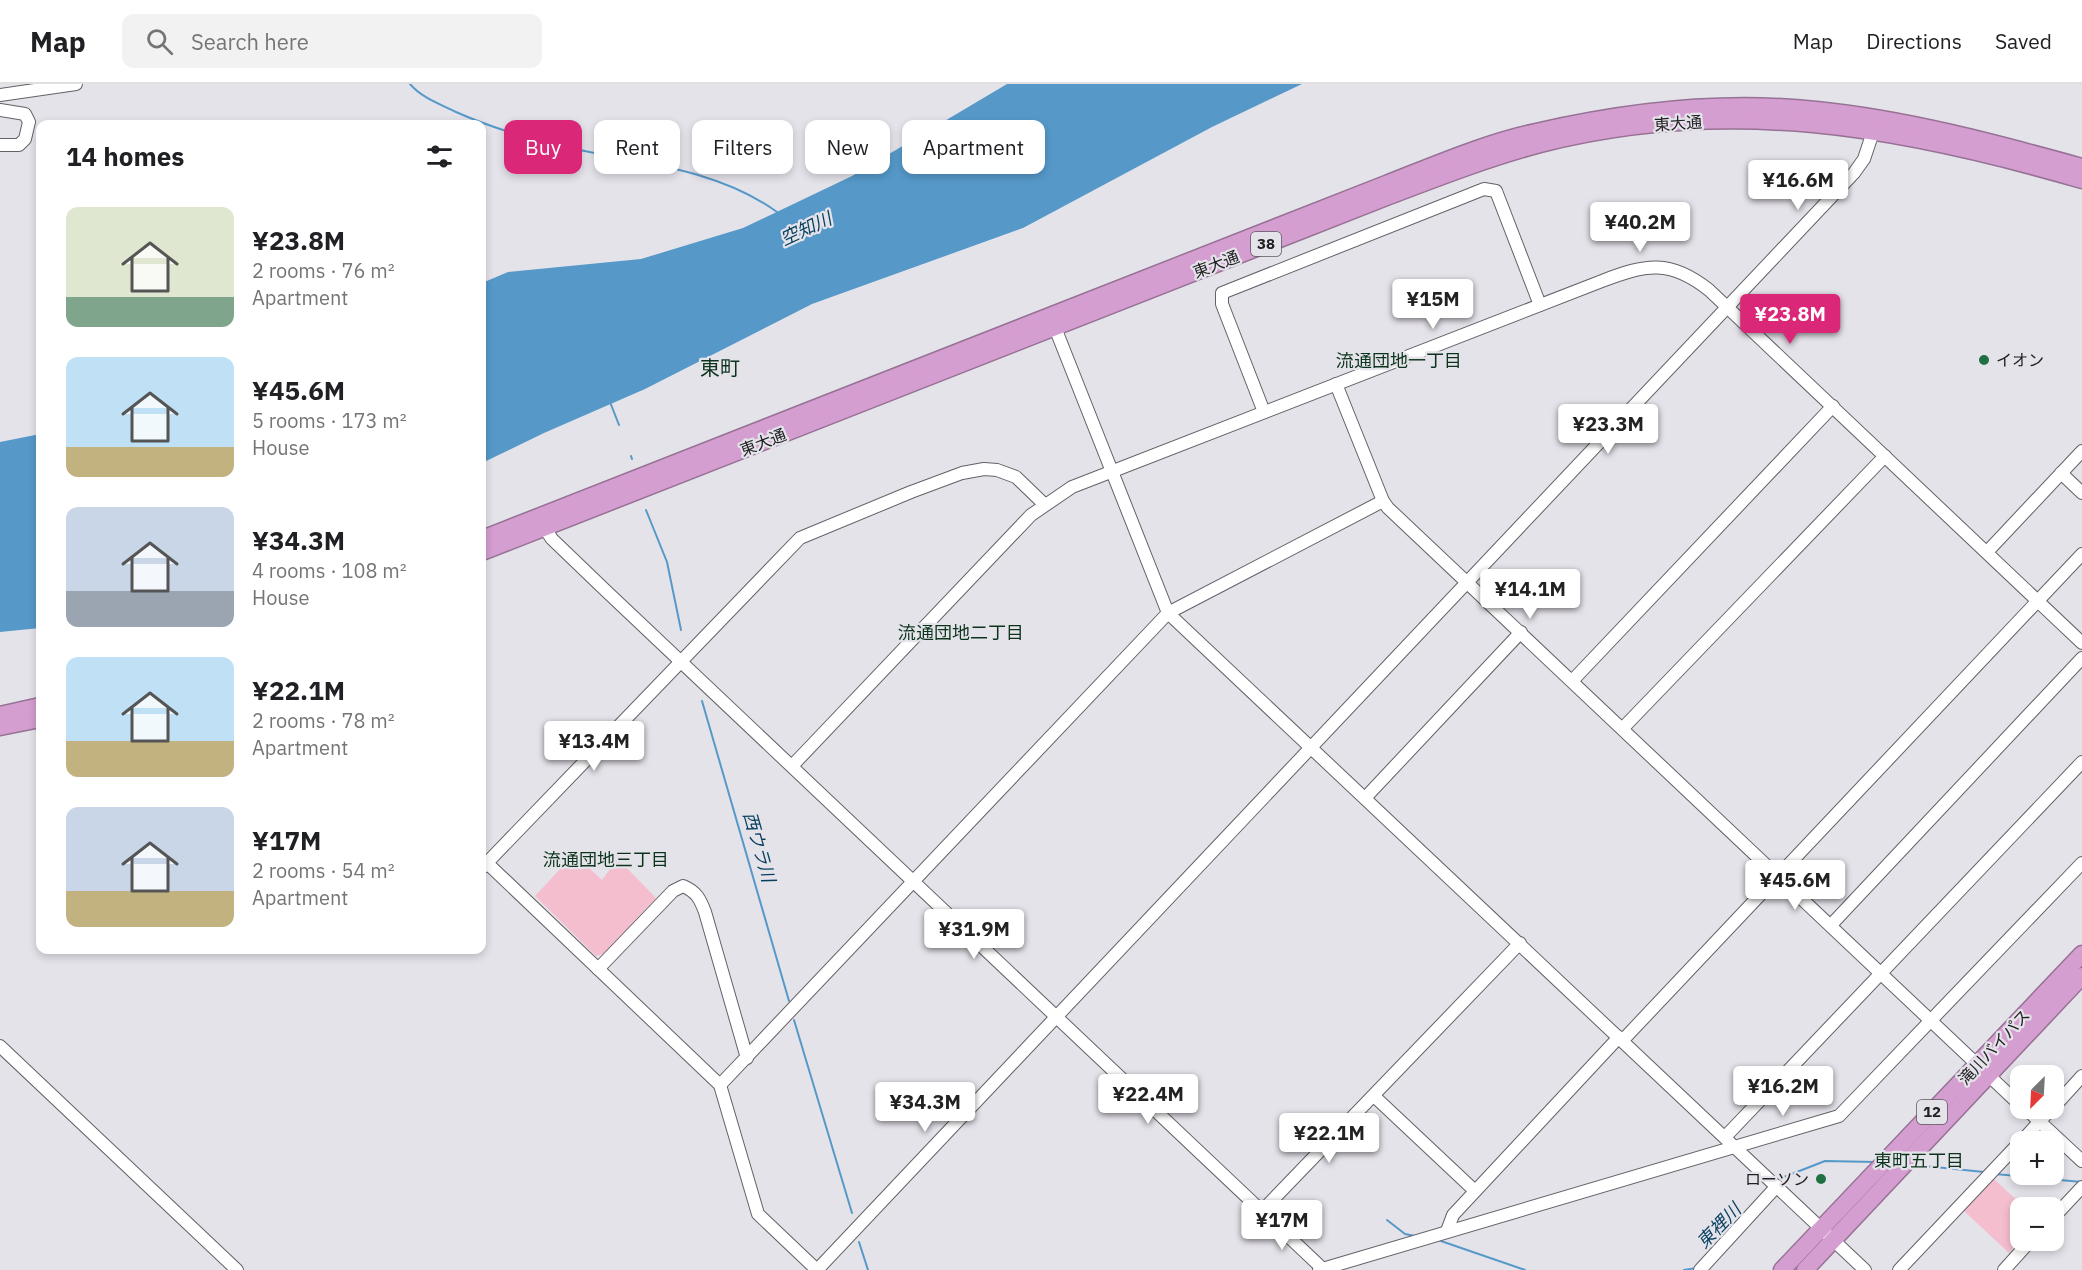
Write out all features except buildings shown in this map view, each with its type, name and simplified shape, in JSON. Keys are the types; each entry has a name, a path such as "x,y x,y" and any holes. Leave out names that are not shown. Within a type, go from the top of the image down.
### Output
{"highway":[{"name":"東大通","path":"486,538 541,522 1053,322 1488,159 1541,144 1654,124 1744,119 1876,124 2082,167"},
{"name":"東大通","path":"1876,124 2082,180"},
{"name":"東大通","path":"486,550 541,522"},
{"path":"0,715 36,707"},
{"path":"0,728 36,720"},
{"name":"滝川バイパス","path":"1805,1270 1983,1070 2082,954"},
{"name":"滝川バイパス","path":"1782,1270 1822,1227 2082,976"}],"street":[{"path":"0,95 76,84"},
{"path":"0,110 25,114 29,122 25,139 19,145 0,145"},
{"path":"486,868 598,969 720,1085 758,1214 817,1270 1854,173 1864,159 1876,124"},
{"path":"1264,412 1222,304 1222,293 1391,225 1484,189 1496,191 1540,305"},
{"path":"792,766 1031,514 1044,504 1072,488 1112,471 1636,268 1664,267 1696,279 2082,643"},
{"path":"1053,322 1168,613 1866,1270"},
{"path":"1336,384 1383,501 2010,1096"},
{"path":"1573,680 1833,406"},
{"path":"1986,552 2082,451"},
{"path":"1623,728 1885,456"},
{"path":"486,864 792,545 817,530 942,480 984,469 997,470 1016,477 1044,504"},
{"path":"2061,473 2082,493"},
{"path":"720,1085 1168,613 1383,501"},
{"path":"541,522 680,661 1322,1270 1839,1116 1933,1021 2082,863"},
{"path":"1447,1231 1453,1215 1475,1191 1779,876 2082,554"},
{"path":"1365,798 1521,632"},
{"path":"1831,925 2082,658"},
{"path":"1726,1136 2082,762"},
{"path":"598,969 673,891 683,886 691,889 699,896 705,912 747,1058"},
{"path":"1262,1211 1375,1097 1520,943"},
{"path":"0,1046 237,1270"},
{"path":"2064,1096 2082,1076"},
{"path":"1375,1097 1475,1191"},
{"path":"2036,1119 2082,1161"},
{"path":"2031,1131 2042,1119"},
{"path":"1899,1270 2010,1154"},
{"path":"1700,1270 1777,1186"},
{"path":"2064,1206 2082,1187"},
{"path":"2004,1270 2021,1251"}],"shaded area":[{"path":"574,854 602,880 618,859 656,898 603,954 596,956 535,896"},
{"path":"1994,1179 2013,1197 2010,1197 2009,1253 1964,1211"}],"water":[{"name":"空知川","path":"1007,84 1302,84 1212,127 1023,228 812,304 645,389 486,461 486,281 508,272 641,259 743,228 855,174 890,174 890,153 902,146 902,174 1045,174 1045,120 946,120"},
{"path":"36,435 36,628 0,632 0,442"}],"waterway":[{"path":"410,84 420,93 438,103 475,120"},
{"path":"486,124 559,146 653,164 705,177 731,186 777,212"},
{"name":"西ウラ川","path":"610,402 619,425"},
{"name":"西ウラ川","path":"646,510 667,562 681,630"},
{"name":"西ウラ川","path":"702,701 789,1001"},
{"name":"西ウラ川","path":"794,1020 852,1213"},
{"name":"東裡川","path":"1779,1182 1784,1177 1825,1161 1876,1162"},
{"name":"東裡川","path":"1915,1165 1984,1172"},
{"name":"東裡川","path":"1995,1174 2082,1182"},
{"name":"東裡川","path":"1387,1220 1405,1234 1415,1236"},
{"name":"東裡川","path":"1438,1240 1525,1270"},
{"name":"西ウラ川","path":"859,1242 868,1270"},
{"name":"東裡川","path":"1684,1270 1696,1268"}],"place":[{"name":"イオン","path":"1984,360"},
{"name":"ローソン","path":"1821,1179"}],"district":[{"name":"流通団地一丁目","path":"1399,361"},
{"name":"東町","path":"720,368"},
{"name":"流通団地二丁目","path":"961,633"},
{"name":"流通団地三丁目","path":"606,860"},
{"name":"東町五丁目","path":"1919,1161"}]}
